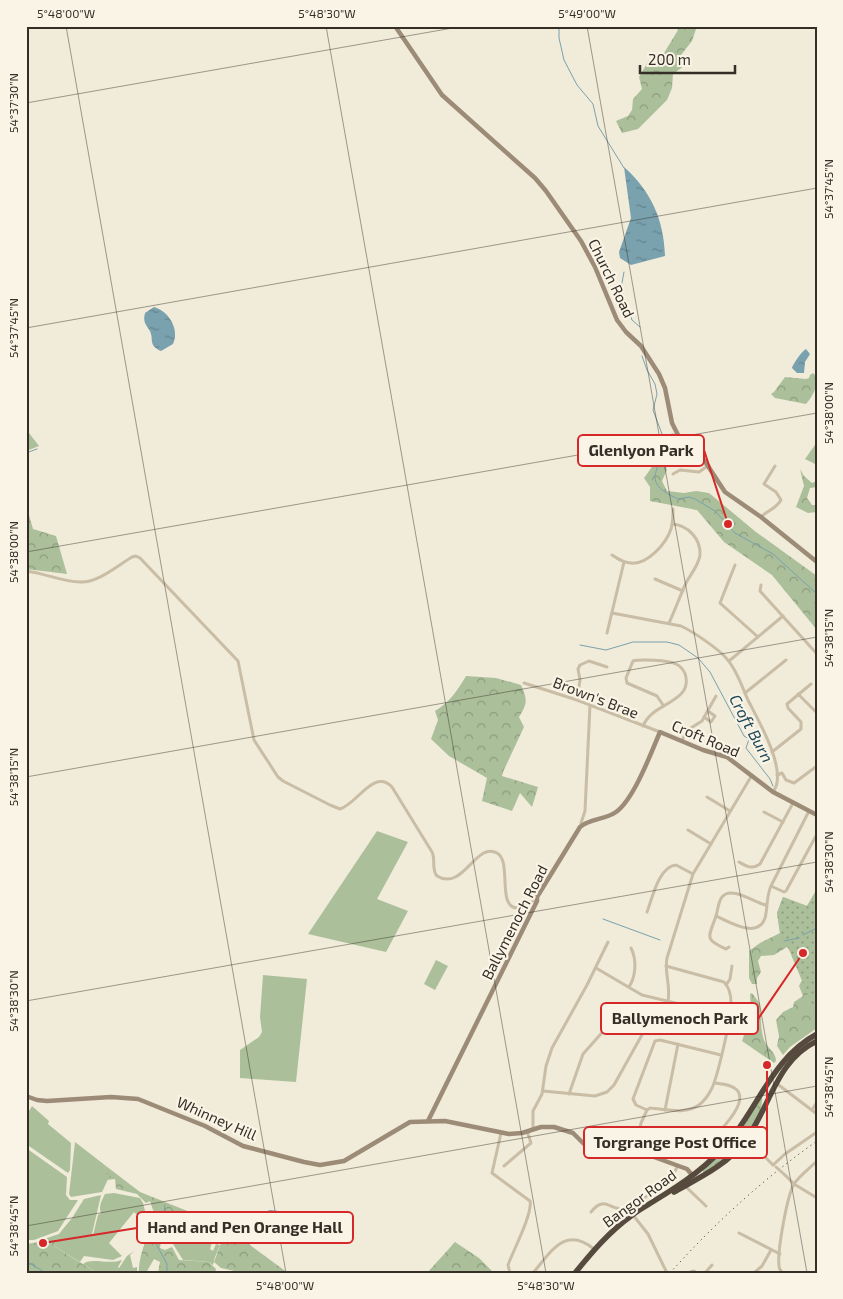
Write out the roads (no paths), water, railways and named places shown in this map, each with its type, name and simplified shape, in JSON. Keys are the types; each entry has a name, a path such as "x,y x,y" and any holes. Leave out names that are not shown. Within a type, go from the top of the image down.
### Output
{"highway":[{"path":"654,1201 685,1186 693,1178 704,1175 728,1159 746,1140 762,1114 776,1083 794,1057 816,1036"},
{"name":"Bangor Road","path":"575,1273 594,1249 633,1214 693,1178 734,1133 784,1059 798,1045 816,1036"},
{"path":"734,1133 746,1140"}],"street":[{"name":"Church Road","path":"395,26 442,95 535,178 546,191 588,253 616,320 643,349 663,382 672,423 684,443 700,455 709,465 725,492 761,517 817,562"},
{"path":"673,474 680,470 700,472 709,465"},
{"path":"761,517 766,512 775,509 781,500 776,492 764,484 775,466"},
{"path":"612,556 624,562 636,564 648,559 667,538 672,524 673,509"},
{"path":"669,623 699,560 700,551 689,529 681,524 672,524"},
{"path":"26,571 46,574 73,582 84,582 95,579 132,557 140,558 238,661 254,740 280,780 340,809 373,783 387,782 392,787 432,852 434,856 434,870 438,877 447,879 458,875 468,869 482,853 492,851 499,854 504,861 506,895 509,903 516,908 521,908 537,897"},
{"path":"607,633 624,562"},
{"path":"735,565 720,602 758,637"},
{"path":"655,579 683,591"},
{"path":"761,585 760,591 817,654"},
{"path":"612,613 669,623 689,630 724,655 729,661 769,740 778,785 773,792"},
{"path":"729,661 783,616"},
{"path":"745,693 786,660"},
{"path":"576,700 580,680 579,666 589,661 607,666"},
{"path":"643,726 648,716 684,690 686,681 683,670 674,663 633,661 626,678 627,683 657,696 663,705"},
{"name":"Brown's Brae","path":"524,683 590,705 660,732"},
{"path":"772,752 801,729 801,722 787,705 788,702 811,684"},
{"path":"798,694 817,713"},
{"path":"682,741 686,731 702,721 716,696"},
{"path":"590,705 586,811 581,823 582,826 612,814 622,807 636,784 660,732"},
{"path":"704,717 711,722 715,716 708,710"},
{"name":"Croft Road","path":"660,732 703,750 727,757 773,792 817,815"},
{"path":"777,775 782,773 786,780 794,783 817,766"},
{"path":"668,1001 670,992 666,966 669,948 693,874 752,775"},
{"path":"708,797 730,811"},
{"path":"739,862 749,868 758,865 793,803"},
{"path":"716,916 743,927 754,928 760,925 764,919 771,886 809,811"},
{"path":"764,812 783,822"},
{"name":"Ballymenoch Road","path":"428,1121 537,901 537,897 582,826"},
{"path":"688,830 711,844"},
{"path":"771,886 784,892 787,891 817,834"},
{"path":"647,912 657,882 669,867 676,865 693,874"},
{"path":"729,948 726,949 712,943 709,936 722,898 729,892 736,893 766,905"},
{"path":"533,1129 532,1111 543,1091 546,1066 552,1048 596,968 608,942"},
{"path":"629,987 634,976 634,955 631,948"},
{"path":"666,966 720,981 726,985 731,1002 721,1055 714,1083 706,1098 698,1106 683,1111 647,1110 636,1105 633,1099 653,1044 656,1041 660,1040 721,1055"},
{"path":"726,985 731,975 732,966"},
{"path":"596,968 642,995 729,1016"},
{"path":"543,1091 596,1096 609,1091 648,1024"},
{"path":"569,1094 581,1058 607,1026"},
{"path":"665,1110 678,1044"},
{"path":"638,1140 682,1154 690,1154 702,1147 728,1120 740,1101 736,1089 729,1085 714,1083"},
{"path":"776,1083 817,1114"},
{"name":"Whinney Hill","path":"26,1096 46,1101 111,1097 138,1099 205,1126 243,1146 320,1165 344,1161 410,1122 458,1123 501,1133 517,1134 550,1126 576,1134 592,1152 597,1154 636,1151 687,1169 693,1178"},
{"path":"812,1110 817,1102"},
{"path":"636,1151 641,1123 647,1110"},
{"path":"504,1166 531,1143 527,1131"},
{"path":"774,1166 785,1154 817,1132"},
{"path":"501,1133 492,1173 530,1201 531,1205 528,1219 508,1265 510,1273"},
{"path":"746,1140 794,1184 817,1198"},
{"path":"783,1273 779,1266 780,1254 787,1208 794,1184 817,1161"},
{"path":"591,1212 596,1206 603,1204 610,1204 619,1209 628,1207 662,1185 672,1176 678,1165"},
{"path":"685,1186 706,1206"},
{"path":"633,1214 648,1234 667,1272"},
{"path":"739,1233 780,1254"},
{"path":"533,1273 562,1241 577,1240 588,1244 594,1249"},
{"path":"754,1273 760,1268 771,1250"},
{"path":"705,1273 712,1265"},
{"path":"687,1273 697,1273"}],"water":[{"path":"624,167 649,196 659,218 665,256 631,265 620,258 619,252 631,218"},
{"path":"154,307 164,312 172,322 175,333 173,344 161,351 154,347 150,331 144,320 145,313"},
{"path":"806,349 810,354 805,362 804,373 797,373 792,368"},
{"path":"270,1210 279,1211 281,1214 280,1221 270,1229 257,1232 255,1228 259,1219 262,1214"}],"waterway":[{"path":"559,26 559,38 564,60 577,85 593,104 598,126 624,168"},
{"path":"624,272 621,288 632,320 640,327"},
{"path":"642,356 655,384 657,394 653,410 662,434"},
{"path":"666,440 664,453 655,475 659,487 678,499 689,497 715,511 735,533 773,554 817,594"},
{"path":"26,453 37,449"},
{"name":"Croft Burn","path":"580,645 606,650 633,642 667,642 679,645 698,658 710,672 744,736 749,739 746,748 770,779 773,786"},
{"path":"603,919 660,940"},
{"path":"803,935 817,928"},
{"path":"784,941 799,938"},
{"path":"165,1205 163,1221 154,1240 167,1264 167,1273"},
{"path":"26,1261 46,1273"}],"railway":[{"path":"670,1273 740,1203 777,1171 817,1141"}],"place":[{"name":"Glenlyon Park","path":"728,524"},
{"name":"Ballymenoch Park","path":"803,953"},
{"name":"Torgrange Post Office","path":"767,1065"},
{"name":"Hand and Pen Orange Hall","path":"43,1243"}]}
